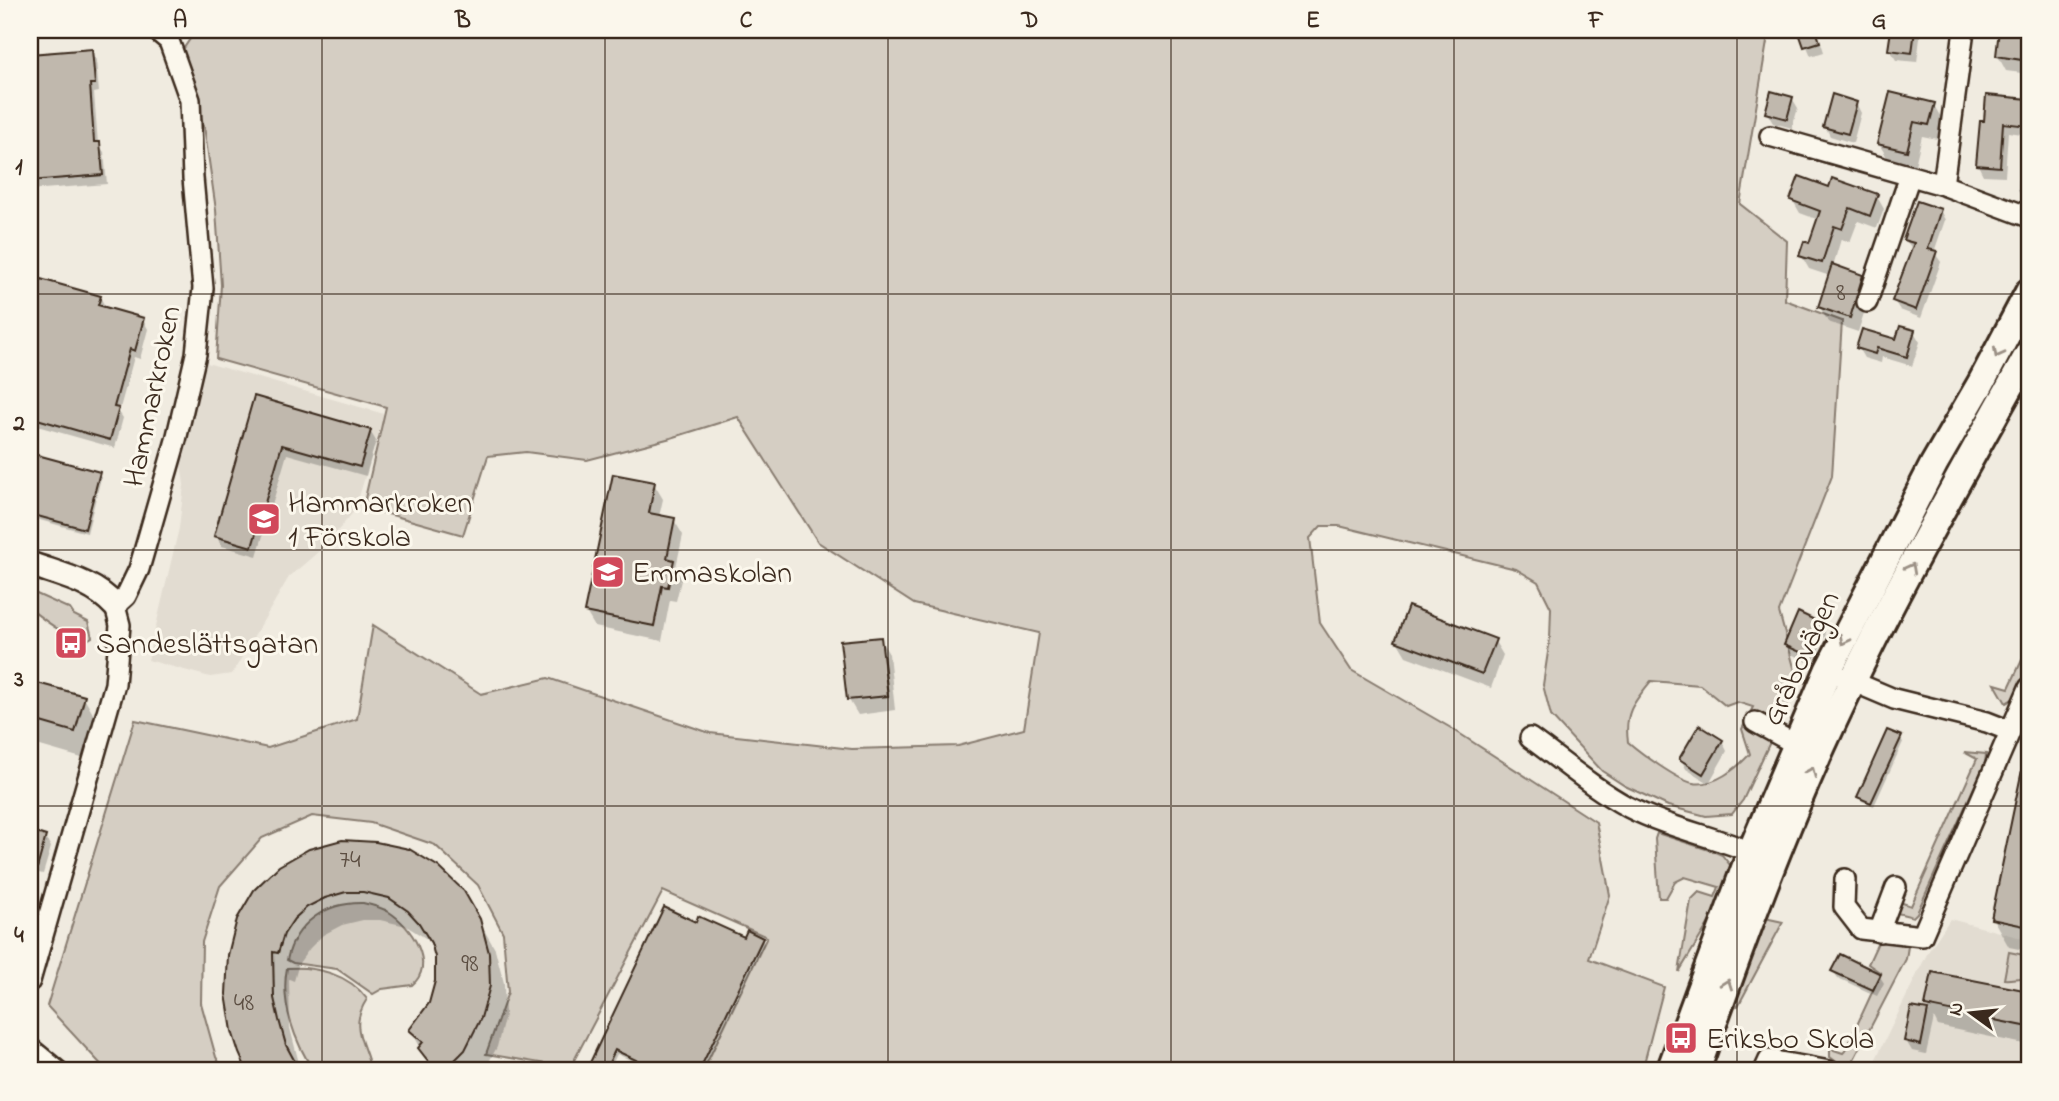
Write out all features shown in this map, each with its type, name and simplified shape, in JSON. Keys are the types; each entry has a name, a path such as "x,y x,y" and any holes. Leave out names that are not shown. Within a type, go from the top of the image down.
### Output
{"main road":[{"name":"Gråbovägen","path":"1670,1071 1751,852 1828,671 1934,464 2029,292"},
{"name":"Gråbovägen","path":"1696,1071 1767,874 1853,681 1954,488 2029,353"}],"street":[{"name":"Hammarkroken","path":"116,606 126,596 139,569 176,440 196,354 203,288 193,178 190,100 169,41 156,30"},
{"path":"1943,185 1964,30"},
{"path":"1770,136 1943,185 2029,217"},
{"path":"1867,302 1910,176"},
{"path":"30,564 104,593 116,606 120,625 114,684 30,981"},
{"path":"1828,671 1894,699 1987,722 2010,731"},
{"path":"1845,879 1844,907 1861,929 1922,936 2029,688"},
{"path":"1755,722 1795,744"},
{"path":"1530,738 1628,806 1751,852 1757,866 1767,874"},
{"path":"1879,932 1896,887"},
{"path":"30,1048 58,1071"},
{"path":"1764,1071 1769,1060 1829,1071"}],"shaded area":[{"path":"196,30 1769,30 1740,204 1787,241 1785,300 1842,321 1832,476 1779,612 1798,682 1743,800 1732,814 1706,816 1668,806 1625,786 1602,771 1551,716 1543,685 1550,639 1551,608 1538,582 1516,569 1339,526 1321,526 1310,538 1320,623 1351,670 1451,728 1596,822 1610,895 1589,959 1664,987 1642,1071 703,1071 767,937 663,891 570,1068 486,1054 508,992 503,933 478,885 435,845 371,823 312,816 262,838 220,886 202,942 201,1003 216,1057 224,1071 107,1071 47,1006 135,720 268,748 357,719 373,625 481,694 548,678 710,733 852,749 958,746 1024,729 1039,633 914,604 818,542 738,417 587,460 526,452 488,456 463,535 363,507 386,407 216,359 221,285 216,210 204,126 180,54","holes":["1651,681 1700,685 1726,706 1737,702 1753,707 1742,729 1750,754 1739,765 1717,779 1693,783 1678,777 1628,742 1627,723 1631,709"]},
{"name":"Hammarkroken 1 Förskola","path":"200,361 384,414 355,510 325,546 289,577 232,674 210,677 148,660 179,528 184,485 181,463"},
{"path":"30,591 70,609 74,615 88,622 92,637 87,640 79,639 43,619 30,609"},
{"path":"2029,645 2023,685 2006,703 1995,684 2009,688"},
{"path":"1964,752 1986,754 1985,763 1917,913 1913,917 1897,913 1897,901 1911,906 1977,759"},
{"path":"1657,833 1722,855 1730,865 1730,873 1710,921 1679,972 1691,900 1699,892 1715,897 1719,887 1685,877 1675,882 1666,898 1659,898 1655,839"},
{"path":"363,903 389,912 412,935 418,946 422,967 412,985 382,989 373,994 337,969 287,960 297,935 314,917 337,906"},
{"path":"1760,917 1783,922 1738,1006 1733,1005"},
{"path":"1950,919 2029,940 2029,1071 1870,1071 1928,952"},
{"path":"1880,938 1909,940 1906,959 1851,1065 1838,1063 1830,1057 1830,1051 1845,1051 1881,973 1868,964"},
{"path":"2009,952 2029,956 2029,979 2004,979"},
{"path":"287,968 309,968 331,973 360,990 367,999 361,1009 358,1027 371,1071 314,1071 295,1035 287,1009"}],"building":[{"path":"1798,30 1816,30 1820,42 1804,47"},
{"path":"1891,30 1915,30 1912,53 1888,50"},
{"path":"1999,30 2026,30 2022,60 1996,56"},
{"path":"92,49 95,84 90,84 94,142 100,142 103,175 30,181 30,147 35,147 30,54"},
{"path":"1771,91 1793,97 1787,119 1765,113"},
{"path":"1890,92 1935,103 1929,125 1914,122 1907,151 1877,144"},
{"path":"1832,94 1857,102 1848,134 1823,127"},
{"path":"1986,95 2029,99 2028,126 2003,123 2000,167 1976,165 1980,121 1984,121"},
{"path":"1799,176 1829,187 1832,178 1878,194 1870,216 1850,208 1842,229 1834,226 1822,263 1799,256 1804,241 1809,243 1820,211 1790,200"},
{"path":"1917,201 1941,209 1928,249 1937,251 1916,310 1892,301 1914,243 1903,240"},
{"path":"1832,264 1863,275 1850,318 1818,307"},
{"path":"30,276 101,296 98,305 144,318 135,351 130,349 114,407 119,408 110,440 30,417 30,365 38,336 30,334"},
{"path":"1900,326 1915,330 1907,357 1877,348 1875,354 1856,348 1862,329 1896,339"},
{"path":"254,396 371,430 360,467 282,445 252,547 214,536"},
{"path":"30,453 100,472 85,529 30,514"},
{"path":"613,474 655,482 649,513 675,518 667,558 674,560 668,587 662,586 654,626 584,612"},
{"path":"1408,606 1496,639 1482,674 1395,641"},
{"path":"1798,612 1821,623 1807,655 1784,645"},
{"path":"881,637 888,696 847,700 840,641"},
{"path":"30,681 85,696 75,732 30,719"},
{"path":"1699,725 1723,740 1703,774 1679,759"},
{"path":"1887,730 1902,736 1871,803 1857,797"},
{"path":"2023,765 2029,766 2029,927 1991,919"},
{"path":"30,831 46,836 34,879 30,878"},
{"path":"342,840 376,842 409,849 439,867 464,891 480,919 489,953 490,986 481,1018 465,1050 444,1071 436,1071 418,1048 423,1042 409,1030 429,1003 435,981 435,957 431,943 408,911 389,898 363,892 346,892 307,907 294,919 284,934 278,953 273,952 274,998 286,1045 300,1071 247,1071 239,1053 232,1031 226,994 228,955 237,919 254,890 279,866 309,849"},
{"path":"664,907 696,922 698,916 744,937 747,930 763,938 699,1071 659,1071 615,1050 605,1071 586,1071"},
{"path":"1840,954 1881,974 1873,990 1831,971"},
{"path":"1932,972 2029,991 2029,1027 1925,1006"},
{"path":"1911,1007 1928,1010 1921,1045 1904,1041"}],"place":[{"name":"Hammarkroken 1 Förskola","path":"264,519"},
{"name":"Emmaskolan","path":"608,572"},
{"name":"Sandeslättsgatan","path":"71,643"},
{"name":"Eriksbo Skola","path":"1681,1038"}]}
